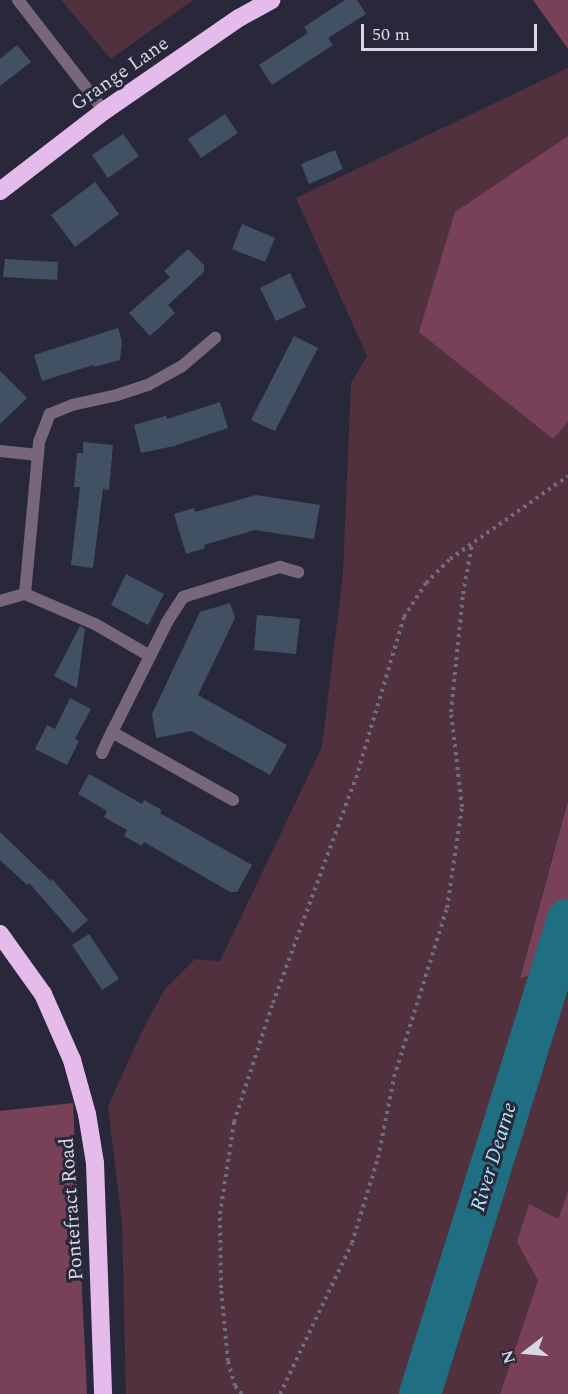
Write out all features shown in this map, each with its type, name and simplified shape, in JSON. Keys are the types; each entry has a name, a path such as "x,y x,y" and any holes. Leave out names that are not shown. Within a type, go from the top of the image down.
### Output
{"highway":[{"name":"Grange Lane","path":"0,191 105,111 239,18 271,0"},
{"name":"Pontefract Road","path":"0,934 43,994 72,1060 87,1114 95,1163 103,1394"}],"street":[{"path":"18,0 105,111"},
{"path":"25,594 39,442 50,414 72,405 117,396 148,385 181,367 215,338"},
{"path":"0,451 38,455"},
{"path":"102,753 150,656 183,597 280,567 298,572"},
{"path":"0,601 25,594 95,624 150,656"},
{"path":"112,732 233,800"}],"path":[{"path":"242,1394 235,1386 228,1361 220,1288 220,1214 234,1122 273,1004 356,778 404,617 426,583 450,559 568,476"},
{"path":"280,1394 352,1243 378,1158 394,1077 447,908 462,807 452,712 463,594 472,543"}],"shaded area":[{"path":"61,0 193,0 111,59"},
{"path":"533,0 568,0 568,49"},
{"path":"568,68 568,136 455,212 553,438 568,422 568,798 520,977 568,967 568,1191 558,1220 529,1205 518,1242 538,1279 500,1394 126,1394 122,1223 108,1106 143,1029 165,989 195,959 220,961 322,747 343,573 351,383 367,356 296,198"},
{"path":"568,136 568,422 553,439 419,332 455,212"},
{"path":"568,800 568,967 520,978"},
{"path":"73,1103 87,1394 0,1394 0,1111"},
{"path":"568,1191 568,1394 500,1394 538,1280 517,1242 529,1204 558,1219"}],"building":[{"path":"345,0 357,0 366,14 328,38 333,45 272,85 259,65 308,33 304,27"},
{"path":"17,45 31,62 0,86 0,59"},
{"path":"225,114 238,133 201,158 188,139"},
{"path":"123,134 139,156 108,178 92,155"},
{"path":"335,150 343,169 309,184 301,164"},
{"path":"95,182 119,214 75,247 51,215"},
{"path":"242,224 275,238 265,262 232,249"},
{"path":"188,249 204,265 204,272 168,305 175,313 150,336 129,313 170,277 164,271"},
{"path":"5,259 58,262 57,280 3,277"},
{"path":"290,273 306,307 276,321 260,288"},
{"path":"118,328 122,341 120,360 94,367 93,365 42,381 34,355"},
{"path":"294,336 318,348 275,431 251,420"},
{"path":"0,371 27,398 0,424"},
{"path":"220,402 228,428 174,446 141,453 134,425 166,416 167,419"},
{"path":"83,442 113,445 109,490 103,489 93,568 71,565 80,487 74,487 77,453 83,453"},
{"path":"256,495 320,505 314,539 255,530 204,545 205,548 186,554 174,514 194,508 195,512"},
{"path":"126,574 164,594 148,625 111,605"},
{"path":"230,603 235,618 198,695 287,745 270,775 191,731 156,738 152,714 200,612"},
{"path":"257,615 300,619 296,654 254,650"},
{"path":"80,626 85,629 77,688 54,676"},
{"path":"70,698 91,709 75,739 79,741 67,765 35,749 47,725 55,729"},
{"path":"89,774 142,804 144,800 162,810 160,813 252,865 237,892 230,892 144,842 142,846 124,836 127,830 104,817 107,811 78,794"},
{"path":"0,832 51,881 52,879 88,920 73,933 29,883 27,885 0,860"},
{"path":"89,934 119,979 102,990 72,945"}],"waterway":[{"name":"River Dearne","path":"420,1394 568,920"}]}
